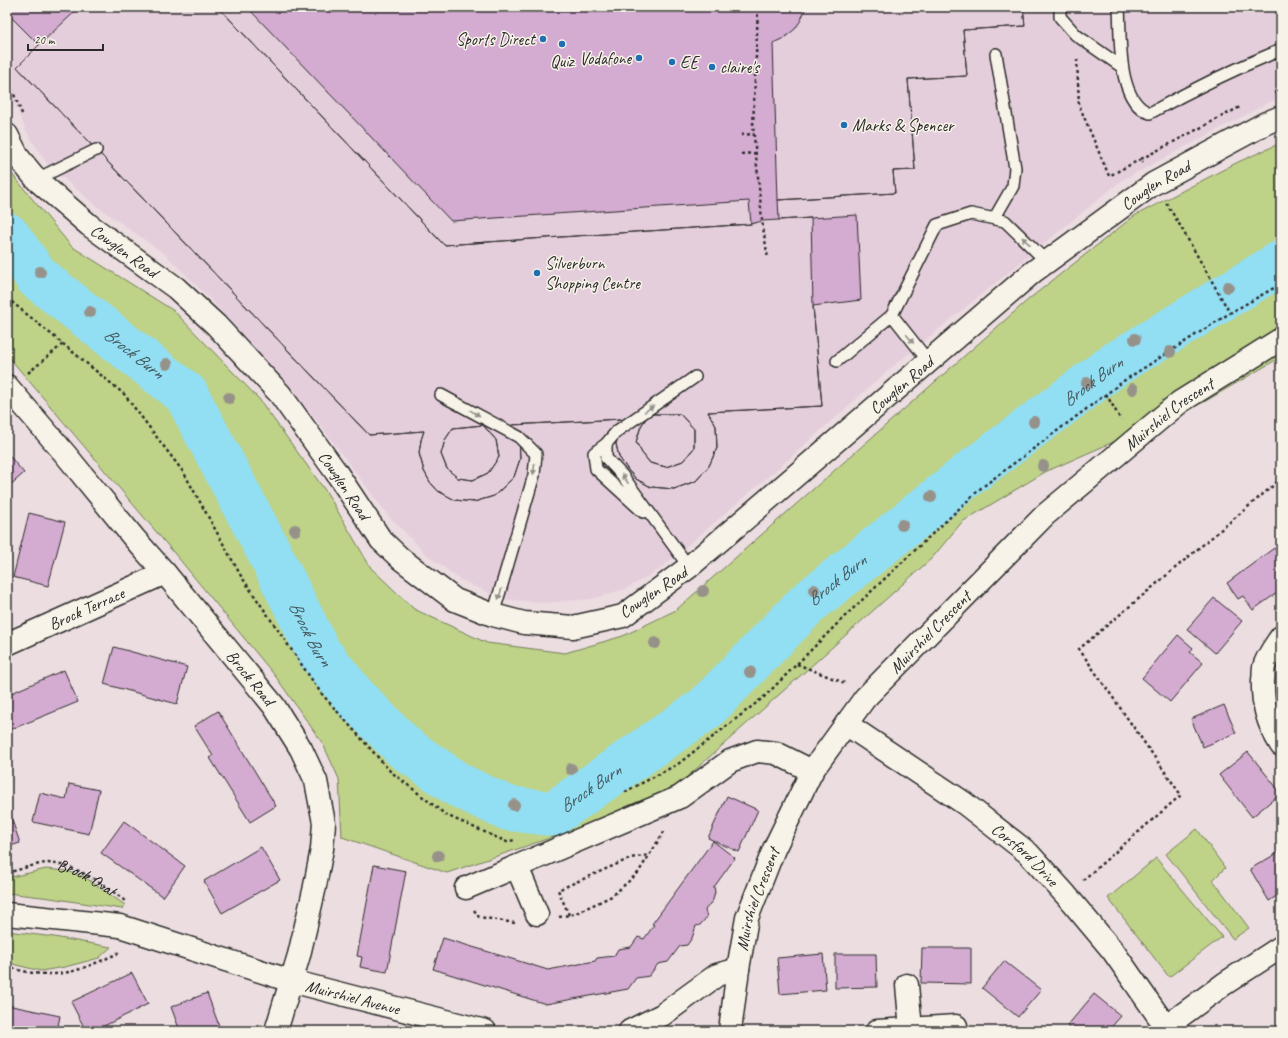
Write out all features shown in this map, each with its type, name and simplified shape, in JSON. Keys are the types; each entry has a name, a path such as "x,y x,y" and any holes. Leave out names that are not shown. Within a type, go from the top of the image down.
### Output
{"street":[{"name":"Cowglen Road","path":"7,135 18,157 36,179 89,225 176,288 216,325 280,394 336,472 380,540 401,559 455,600 493,615 524,622 573,627 622,616 690,567 1033,272 1153,184 1266,123 1281,117"},
{"name":"Muirshiel Crescent","path":"730,1031 738,969 747,918 774,849 812,771 865,698 1045,515 1180,402 1281,339"},
{"name":"Brock Road","path":"8,387 134,538 166,573 274,706 301,749 316,781 324,823 322,849 299,955 276,1031"},
{"name":"Brock Terrace","path":"7,644 166,573"},
{"path":"1281,637 1272,649 1264,667 1263,686 1266,715 1272,730 1281,745"},
{"name":"Corsford Drive","path":"846,724 964,803 1028,853 1113,950 1163,1029"},
{"path":"466,888 674,800 730,761 757,751 776,753 812,771"},
{"path":"516,866 538,918"},
{"name":"Brock Oval","path":"7,914 120,926 291,981"},
{"path":"1163,1029 1224,984 1279,952"},
{"path":"630,1031 662,1015 717,975 738,969"},
{"name":"Muirshiel Avenue","path":"291,981 485,1031"},
{"path":"907,985 911,1029"},
{"path":"877,1031 956,1026"}],"lane":[{"path":"1060,7 1060,18 1076,35 1122,67"},
{"path":"1119,7 1122,67 1126,85 1132,98 1144,110 1150,112 1187,92 1281,50"},
{"path":"996,54 1015,168 1013,186 999,220"},
{"path":"36,179 96,150"},
{"path":"837,361 892,315 937,225 971,214 999,220 1047,262"},
{"path":"892,315 929,362"},
{"path":"690,567 622,475 606,458 606,444 617,431 694,377"},
{"path":"441,395 519,437 536,454 534,475 493,615"}],"path":[{"path":"758,8 753,126 762,221 768,259"},
{"path":"1076,35 1079,105 1109,176 1243,106"},
{"path":"7,78 25,120"},
{"path":"1269,95 1281,90"},
{"path":"742,135 754,134"},
{"path":"741,154 756,153"},
{"path":"1141,159 1153,184 1178,222 1230,313"},
{"path":"624,793 678,764 764,697 843,618 981,488 1125,380 1230,313 1281,284"},
{"path":"7,298 124,394 184,473 241,576 321,693 390,771 446,815 507,842 514,840"},
{"path":"8,387 63,344"},
{"path":"1106,394 1133,441"},
{"path":"1066,895 1181,795 1079,649 1281,479"},
{"path":"797,664 848,684"},
{"path":"466,888 471,907 479,917 538,918 574,914 612,896 638,873 678,811 674,800"},
{"path":"569,915 558,890 631,858 650,855"},
{"name":"Brock Oval","path":"7,873 46,863 66,867 84,873 114,891 138,912 138,932"},
{"path":"7,966 20,972 49,974 78,970 117,954 138,932"}],"shaded area":[{"name":"Silverburn Shopping Centre","path":"7,7 1281,7 1281,98 1270,102 1121,181 890,369 782,465 660,569 628,588 592,599 542,603 502,599 459,579 426,554 386,513 310,412 213,302 166,255 95,205 48,165 26,131 7,86"}],"green space":[{"path":"1281,143 1281,357 1204,402 1045,472 962,522 932,558 677,786 594,823 447,873 342,837 339,779 323,744 276,677 180,560 7,355 7,168 71,246 174,311 259,399 327,493 371,568 414,609 487,643 565,653 623,636 676,610 1029,299 1134,216 1238,162"},
{"path":"1197,829 1225,868 1213,880 1249,928 1233,939 1166,854"},
{"path":"1156,858 1222,937 1169,977 1108,898"},
{"path":"46,869 67,871 83,876 125,905 122,909 7,893 7,878"},
{"path":"7,931 54,937 111,947 99,958 65,967 41,971 16,965 7,961"}],"building":[{"name":"Silverburn Shopping Centre","path":"7,7 218,7 444,245 751,224 749,201 451,221 247,7 1023,7 1025,26 963,30 967,76 908,79 915,170 893,171 895,193 778,200 779,220 857,215 861,300 813,306 822,406 708,412 716,426 717,448 709,466 696,481 674,489 651,487 636,479 628,470 619,457 616,444 617,431 621,419 512,425 519,437 520,459 514,477 494,496 474,502 455,500 438,491 430,482 424,471 419,453 424,431 369,435 17,67 39,45 7,13","holes":["649,414 680,414 694,429 694,448 683,461 666,467 650,463 642,453 636,442 641,426","483,425 496,440 499,457 488,473 473,480 458,478 447,469 441,454 445,440 453,428"]},
{"path":"80,7 218,7 444,245 751,224 762,221 811,218 813,306 822,406 708,412 716,426 717,448 709,466 696,481 674,489 651,487 636,479 628,470 619,457 616,444 617,431 621,419 512,425 519,437 520,459 514,477 494,496 474,502 455,500 438,491 430,482 424,471 419,453 424,431 369,435 17,67","holes":["649,414 680,414 694,429 694,448 683,461 666,467 650,463 642,453 636,442 641,426","483,425 496,440 499,457 488,473 473,480 458,478 447,469 441,454 445,440 453,428"]},
{"name":"Marks & Spencer","path":"806,7 1023,7 1025,26 963,30 967,76 908,79 915,170 893,171 895,193 778,200 773,43 784,38 795,29 801,20"},
{"path":"7,453 24,473 7,488"},
{"path":"29,513 65,522 48,586 13,577"},
{"path":"1274,548 1281,557 1281,590 1253,610 1243,596 1238,599 1227,583"},
{"path":"1214,598 1242,621 1215,653 1187,629"},
{"path":"1178,635 1193,648 1190,652 1203,663 1170,702 1142,678"},
{"path":"114,647 187,667 177,704 104,684"},
{"path":"64,670 78,702 7,731 7,695"},
{"path":"1224,705 1236,733 1203,747 1191,719"},
{"path":"218,711 276,806 250,822 210,758 213,756 194,726"},
{"path":"1248,752 1281,793 1252,817 1219,775"},
{"path":"69,784 99,790 89,834 33,822 40,793 66,799"},
{"path":"727,796 758,810 739,852 708,838"},
{"path":"7,806 20,843 7,847"},
{"path":"124,821 185,866 163,897 101,853"},
{"path":"713,841 735,858 714,887 715,892 713,900 705,910 707,917 700,925 696,926 692,938 687,945 680,946 668,962 658,964 649,976 636,978 628,989 546,1004 433,969 443,938 548,970 595,961 597,958 614,956 618,949 631,947 638,937 644,939 654,925 652,924"},
{"path":"261,847 280,880 222,913 204,881"},
{"path":"1281,851 1281,893 1269,901 1250,869"},
{"path":"374,865 406,871 387,972 360,967 362,957 357,956"},
{"path":"922,948 971,948 971,984 921,983"},
{"path":"823,954 826,990 780,994 777,958"},
{"path":"835,954 876,954 877,987 835,988"},
{"path":"1004,961 1041,990 1018,1017 982,988"},
{"path":"132,973 148,1004 94,1031 86,1031 71,1002"},
{"path":"207,993 221,1031 180,1031 171,1007"},
{"path":"1094,994 1121,1016 1108,1031 1073,1031 1067,1026"},
{"path":"7,1005 60,1016 57,1031 7,1031"}],"waterway":[{"name":"Brock Burn","path":"7,235 38,278 186,394 268,550 319,653 357,700 405,748 458,785 506,808 553,814 706,708 808,603 969,474 1114,365 1281,263"}],"place":[{"name":"Sports Direct","path":"543,39"},
{"name":"Quiz","path":"562,44"},
{"name":"Vodafone","path":"639,58"},
{"name":"EE","path":"672,62"},
{"name":"claire's","path":"712,67"},
{"name":"Marks & Spencer","path":"844,125"},
{"name":"Silverburn Shopping Centre","path":"537,273"}]}
